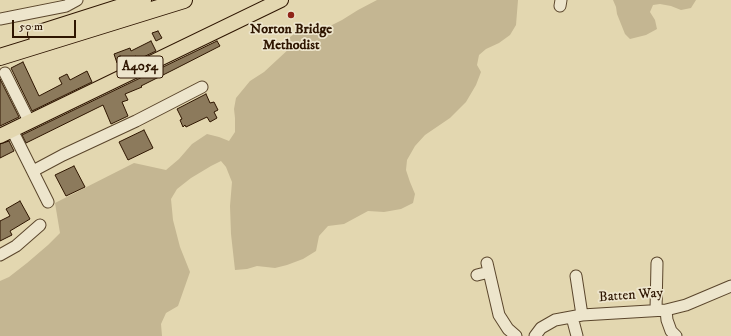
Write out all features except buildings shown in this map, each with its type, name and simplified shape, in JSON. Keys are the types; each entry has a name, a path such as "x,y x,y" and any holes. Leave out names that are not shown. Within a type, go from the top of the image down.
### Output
{"highway":[{"path":"0,46 143,0"},
{"path":"2,65 184,0"}],"main road":[{"name":"A4054","path":"6,133 281,0"}],"street":[{"path":"0,19 66,6 77,0"},
{"path":"2,65 29,121"},
{"path":"33,171 202,87"},
{"path":"6,133 33,171 48,202"},
{"path":"0,255 16,246 40,225"},
{"path":"657,263 661,310 671,331 676,336"},
{"path":"477,275 488,268 498,315 508,329 516,336"},
{"path":"576,276 577,336"},
{"name":"Batten Way","path":"535,336 541,328 555,320 577,316 661,310 686,305 731,286"}],"shaded area":[{"path":"377,0 518,0 516,25 510,35 499,43 486,49 479,55 477,65 481,72 476,85 466,102 450,118 425,135 415,146 407,160 406,170 415,194 413,203 401,209 384,212 368,211 344,224 328,226 319,236 316,251 303,259 275,268 257,266 235,270 230,206 232,182 226,167 221,161 191,178 177,189 171,199 173,220 180,247 190,272 178,306 166,313 161,324 162,336 0,336 0,281 9,277 27,263 60,233 55,203 134,163 166,170 179,159 192,144 207,134 229,141 235,132 234,109 236,98 250,81 264,72 291,47 290,37 300,30 314,27 328,27"},
{"path":"613,0 696,0 691,8 681,10 660,4 653,5 650,12 655,20 657,29 646,35 630,39 625,34"}],"place":[{"name":"Norton Bridge Methodist","path":"291,15"}]}
